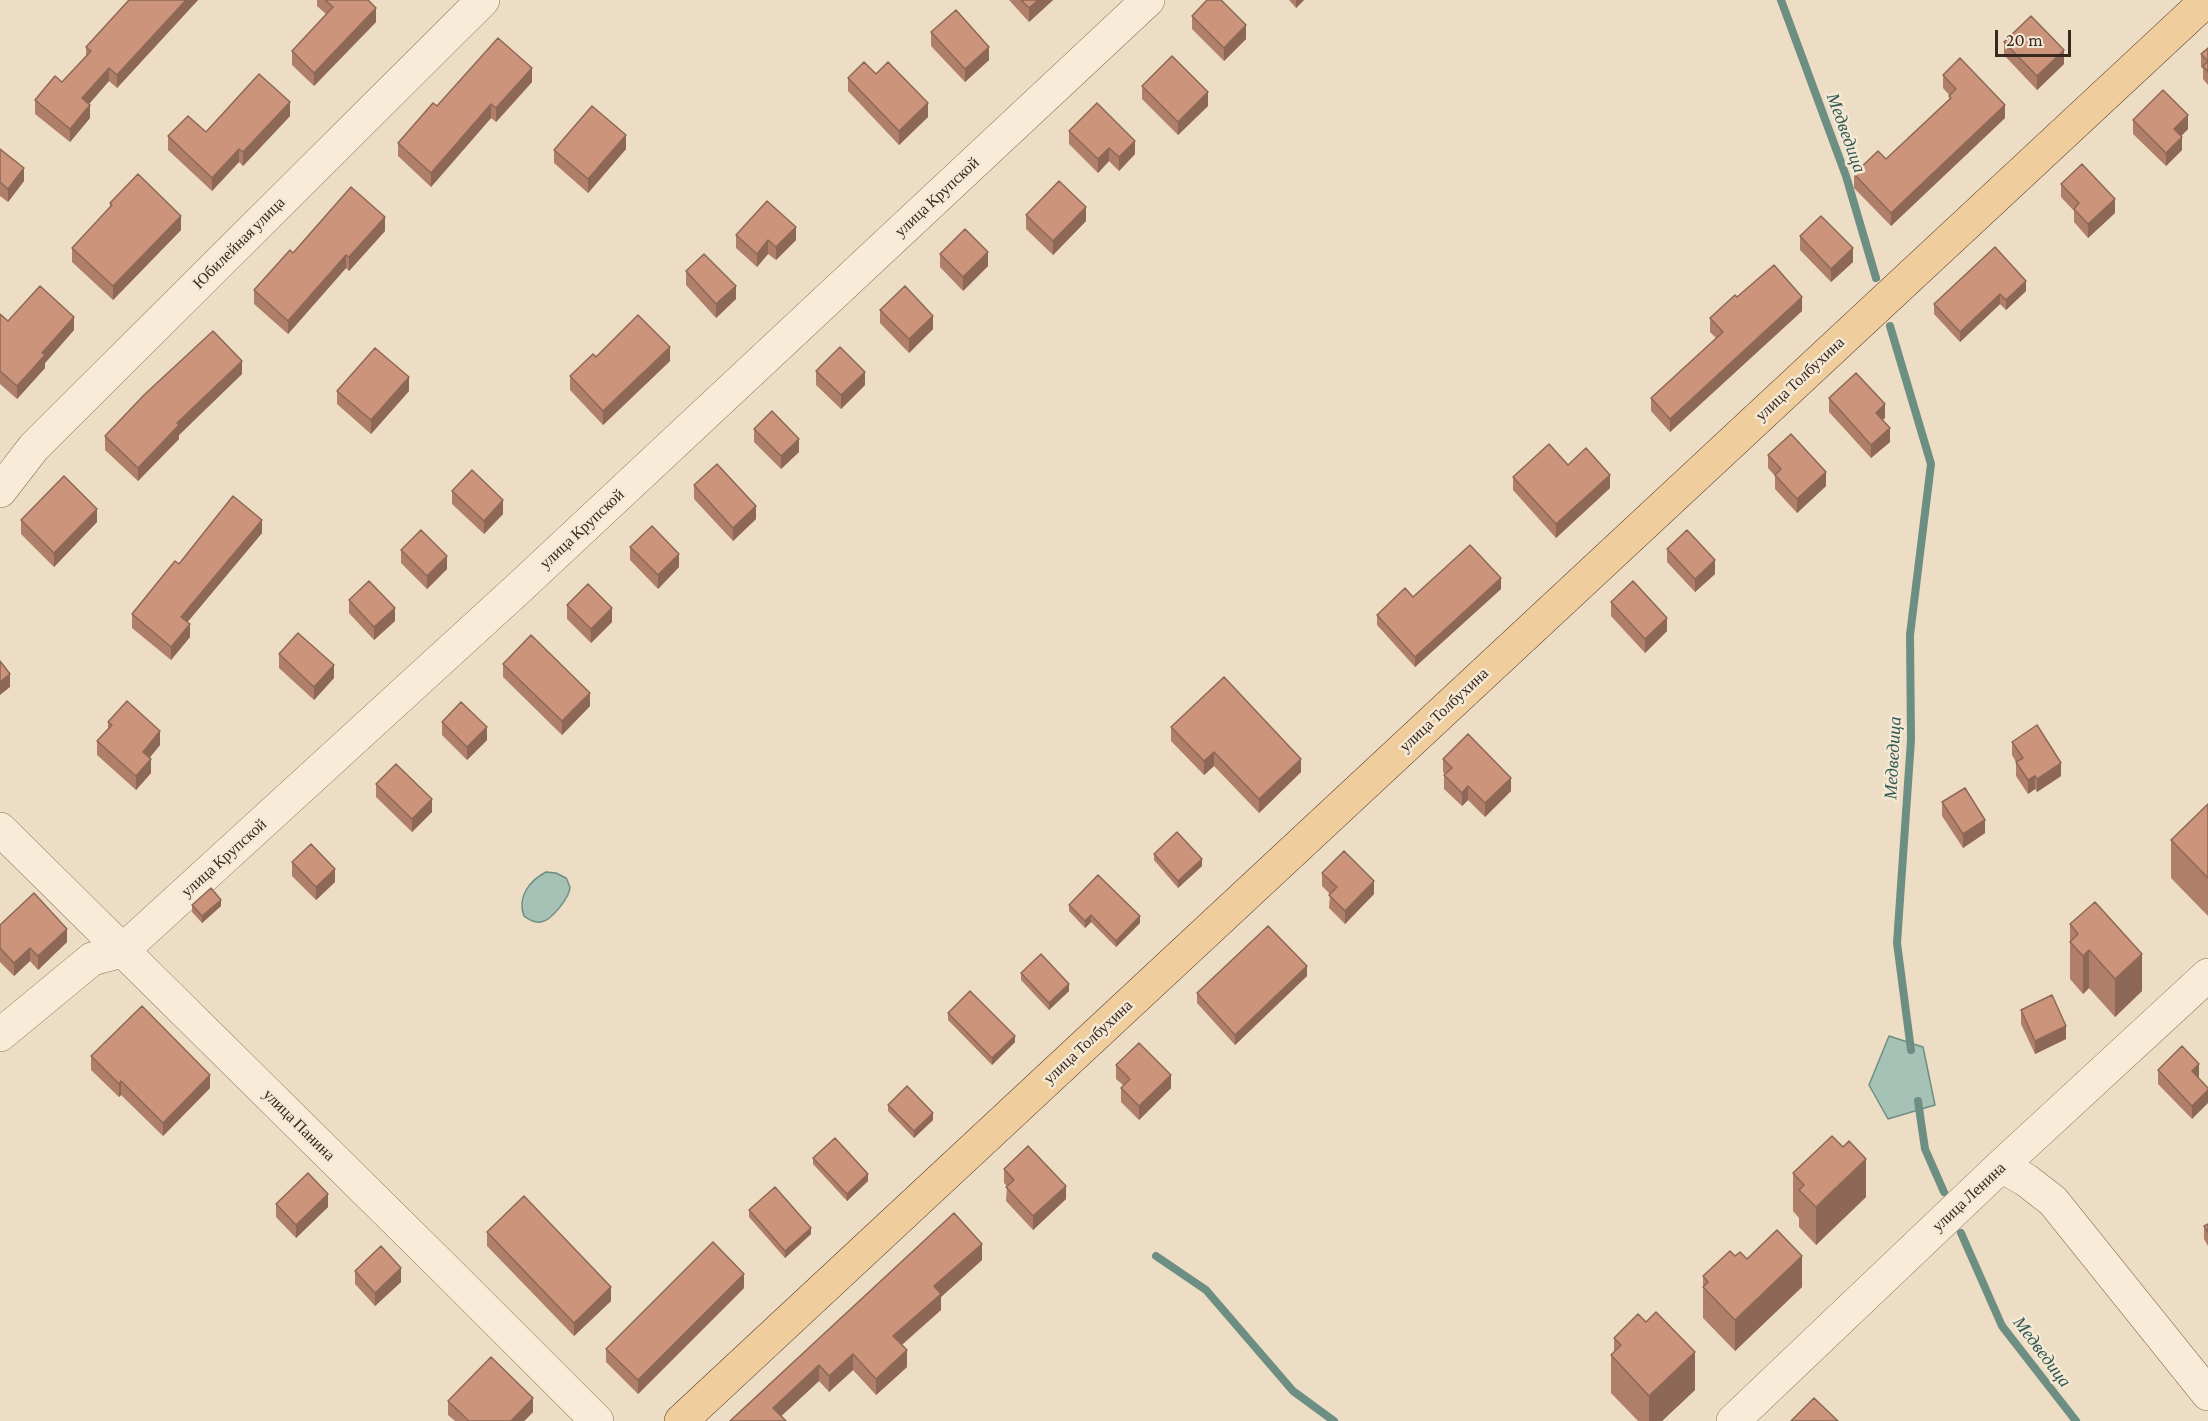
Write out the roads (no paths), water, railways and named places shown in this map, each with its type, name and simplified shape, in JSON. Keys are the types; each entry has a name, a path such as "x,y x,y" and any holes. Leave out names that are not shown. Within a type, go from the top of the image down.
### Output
{"main road":[{"name":"улица Толбухина","path":"681,1421 2207,0"}],"street":[{"name":"Юбилейная улица","path":"0,491 34,447 483,0"},
{"name":"улица Крупской","path":"0,1035 92,958 122,951 520,587 1148,0"},
{"name":"улица Панина","path":"0,829 597,1421"},
{"name":"улица Ленина","path":"1733,1421 2001,1166 2208,975"},
{"path":"2001,1166 2026,1180 2053,1202 2208,1394"}],"waterway":[{"name":"Медведица","path":"1781,0 1846,176 1876,278"},
{"name":"Медведица","path":"1890,326 1931,464 1910,635 1911,740 1897,943 1911,1050"},
{"name":"Медведица","path":"1918,1101 1925,1149 1944,1192"},
{"name":"Медведица","path":"1961,1233 2002,1326 2076,1421"},
{"path":"1156,1256 1206,1290 1293,1391 1334,1421"}]}
